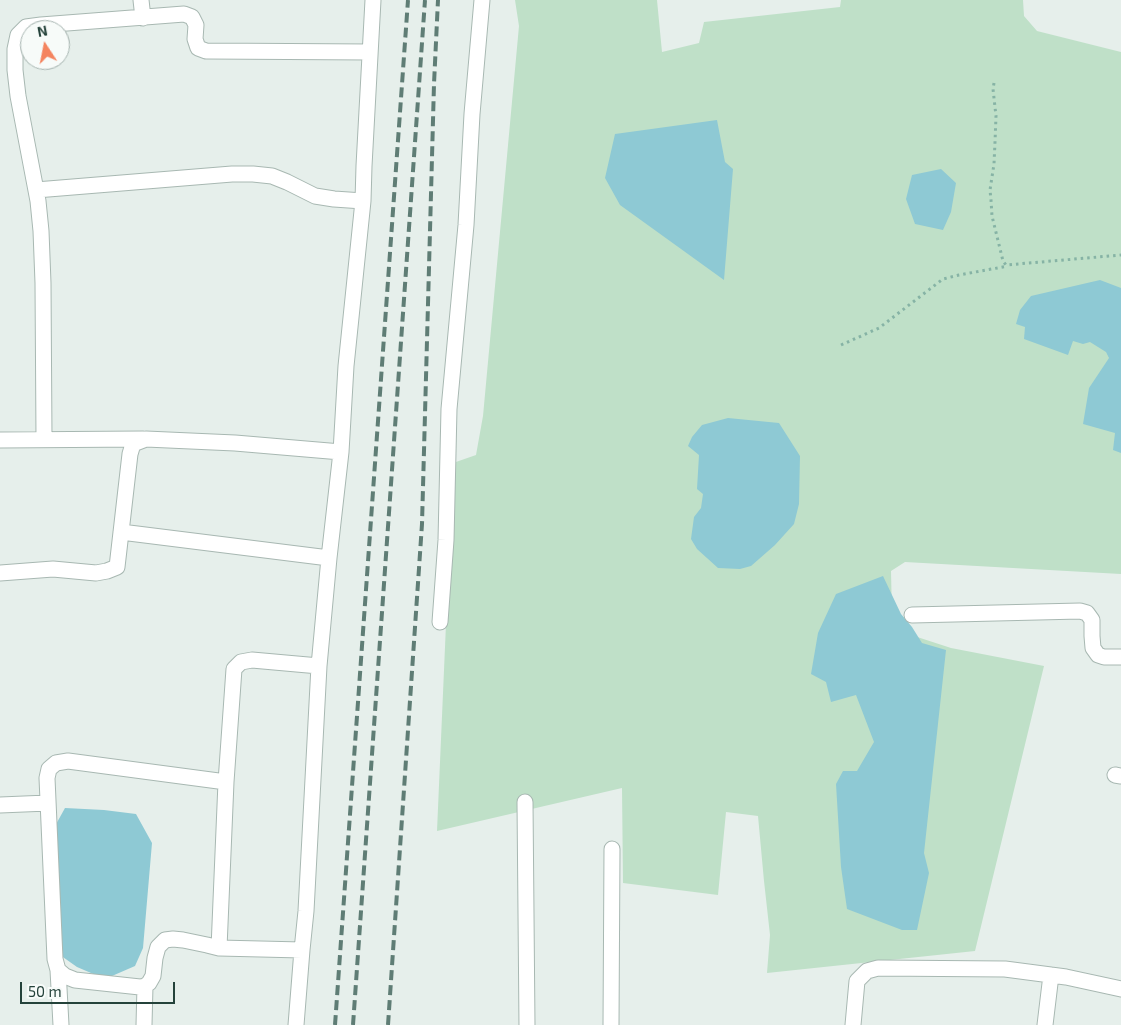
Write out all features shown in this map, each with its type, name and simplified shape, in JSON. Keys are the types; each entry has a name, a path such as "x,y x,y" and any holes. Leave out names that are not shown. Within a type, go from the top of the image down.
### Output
{"street":[{"path":"142,0 143,18"},
{"path":"296,1025 306,911 320,666 329,558 341,452 346,366 363,201 373,0"},
{"path":"440,622 446,540 448,409 466,225 472,114 482,0"},
{"path":"44,440 41,231 36,190 18,96 15,56 18,35 26,27 41,25 184,14 192,17 196,26 195,39 198,48 206,51 370,52"},
{"path":"36,190 232,174 253,174 272,176 315,196 334,200 363,201"},
{"path":"0,440 146,439 235,443 341,452"},
{"path":"0,574 53,569 96,573 117,567 130,454 133,444 146,439"},
{"path":"121,532 329,558"},
{"path":"912,615 1080,611 1087,613 1092,620 1093,648 1098,655 1121,657"},
{"path":"219,948 226,782 234,669 241,662 252,660 320,666"},
{"path":"61,1025 58,970 55,959 47,778 49,769 56,763 68,761 226,782"},
{"path":"525,802 527,1025"},
{"path":"0,805 48,803"},
{"path":"611,1025 612,849"},
{"path":"58,970 65,976 75,980 140,987 149,984 153,976 154,958 158,947 165,940 183,940 219,948 302,950"},
{"path":"853,1025 857,982 867,971 878,968 1005,969 1066,976 1121,989"},
{"path":"1045,1025 1051,975"},
{"path":"144,1025 145,986"}],"path":[{"path":"994,83 996,116 990,200 1003,261 1008,266"},
{"path":"841,345 879,328 943,279 959,274 1008,266 1121,255"}],"green space":[{"path":"515,0 657,0 662,52 699,43 704,22 840,7 841,0 1023,0 1024,16 1037,31 1121,52 1121,574 905,562 891,571 892,616 908,634 951,648 1044,666 975,951 767,973 770,935 758,816 726,812 718,895 623,883 622,788 437,831 453,463 476,455 483,416 519,26"}],"water":[{"path":"717,120 725,162 733,169 724,280 620,205 605,178 615,134"},
{"path":"941,169 956,183 951,212 943,230 915,224 906,199 912,175"},
{"path":"1100,280 1121,288 1121,453 1113,450 1115,433 1083,424 1089,388 1109,358 1106,352 1090,342 1083,344 1073,341 1068,355 1024,339 1025,327 1016,324 1020,310 1031,296"},
{"path":"728,418 779,423 800,456 799,504 794,524 775,545 751,566 740,569 718,568 697,549 691,539 694,517 701,508 703,494 697,489 699,455 688,446 692,437 702,425"},
{"path":"883,576 901,614 922,643 946,650 924,853 929,873 917,930 902,930 847,909 841,867 836,784 843,771 857,771 874,742 856,695 831,702 826,682 811,674 818,633 836,594"},
{"path":"65,808 136,814 152,843 143,948 135,966 105,979 77,967 60,955 55,826"}],"railway":[{"path":"335,1025 408,0"},
{"path":"353,1025 425,0"},
{"path":"388,1025 422,524 438,0"}]}
